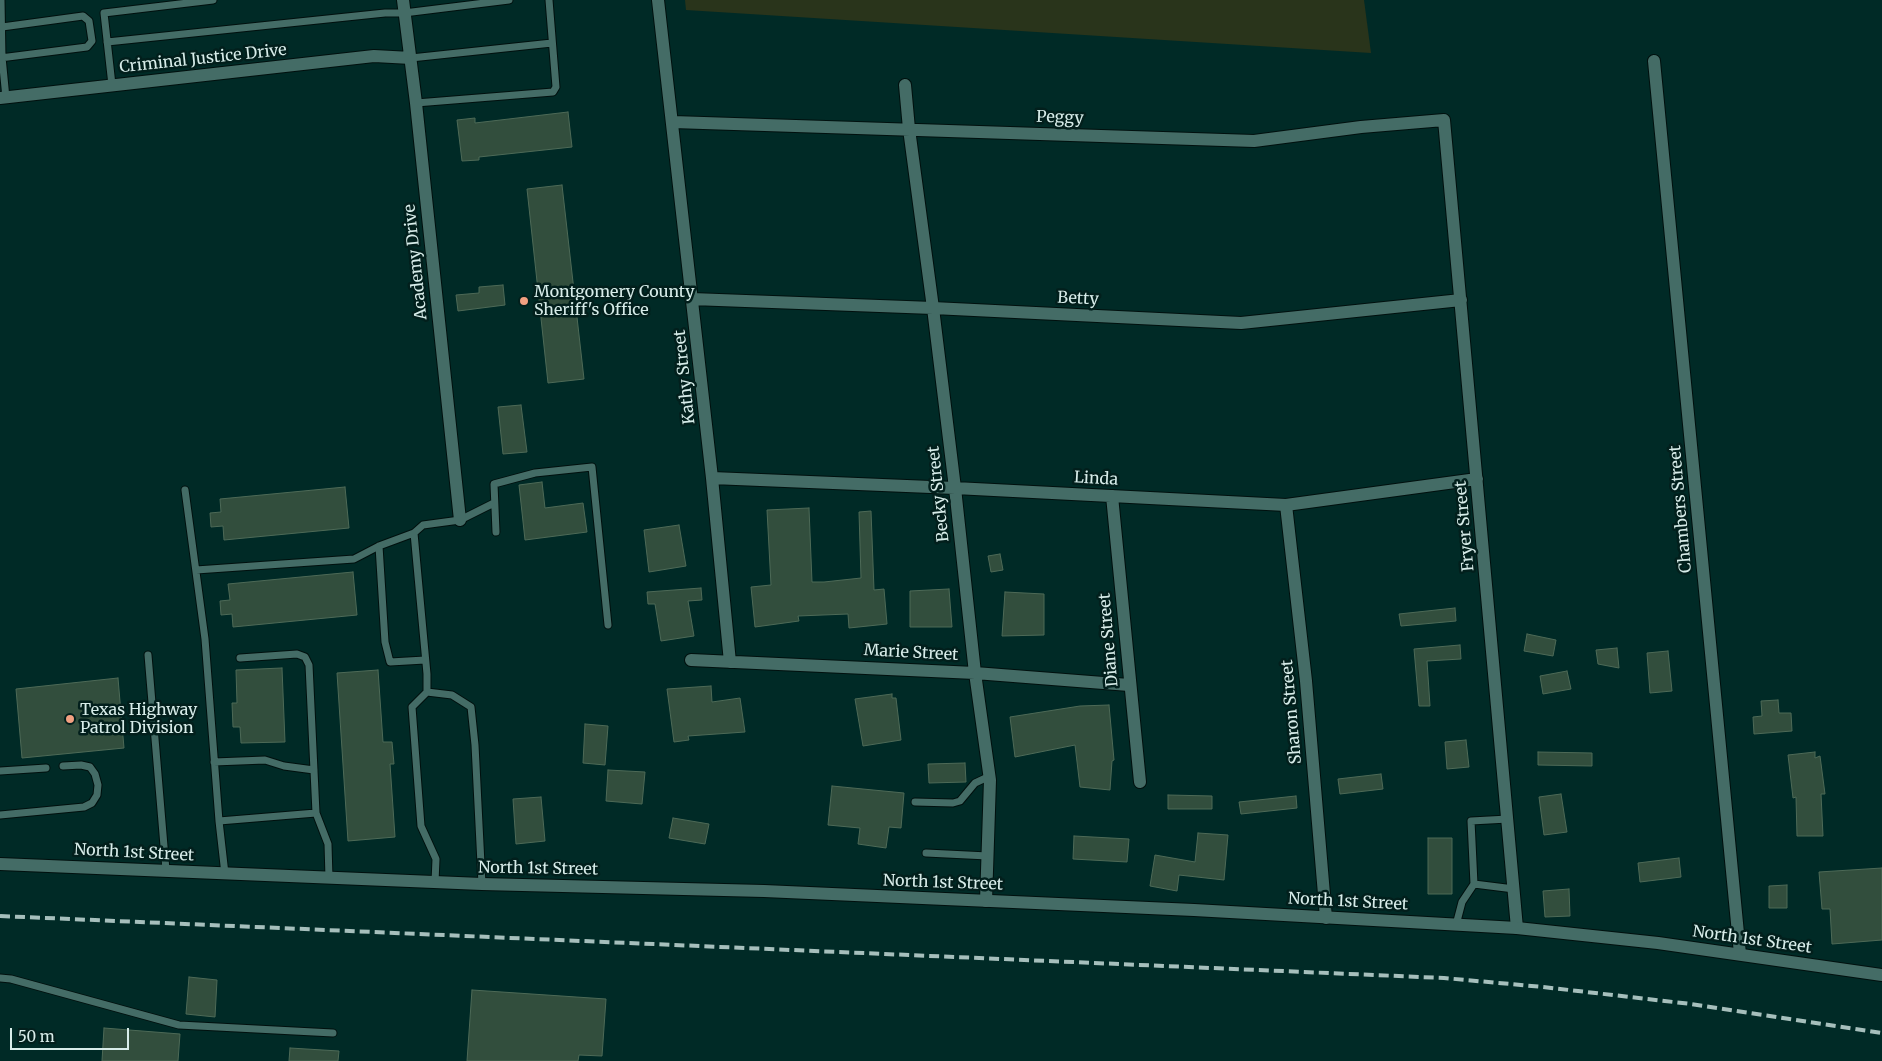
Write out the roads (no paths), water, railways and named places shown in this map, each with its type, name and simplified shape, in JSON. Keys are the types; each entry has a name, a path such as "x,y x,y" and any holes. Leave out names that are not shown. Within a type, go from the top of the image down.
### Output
{"street":[{"name":"Kathy Street","path":"658,0 712,478 730,662"},
{"name":"Academy Drive","path":"403,6 416,103 460,520"},
{"name":"Criminal Justice Drive","path":"3,98 374,56 411,58"},
{"name":"Chambers Street","path":"1654,60 1740,954"},
{"name":"Becky Street","path":"905,85 955,488 975,673 990,776 986,901"},
{"name":"Peggy","path":"673,122 1254,141 1361,127 1444,120"},
{"name":"Fryer Street","path":"1444,120 1517,928"},
{"name":"Betty","path":"692,298 1241,323 1461,300"},
{"name":"Linda","path":"712,478 1286,505 1477,479"},
{"name":"Diane Street","path":"1112,496 1140,782"},
{"name":"Sharon Street","path":"1286,505 1306,681 1326,918"},
{"name":"Marie Street","path":"691,660 975,673 1129,685"},
{"name":"North 1st Street","path":"0,864 482,884 764,891 1194,910 1517,928 1658,943 1882,975"}],"lane":[{"path":"112,85 104,13 213,0"},
{"path":"107,42 384,13 403,6 509,0"},
{"path":"416,103 553,92 556,87 549,0"},
{"path":"1,4 3,98"},
{"path":"1,57 87,47 92,41 89,21 82,16 2,27"},
{"path":"411,58 552,43"},
{"path":"496,532 494,484 535,473 592,467 608,625"},
{"path":"185,490 204,639 225,874"},
{"path":"196,570 354,559 379,546 414,533 423,524 460,520 494,503"},
{"path":"414,533 427,692 412,707 421,826 436,859 435,882"},
{"path":"379,546 385,642 390,662 425,660"},
{"path":"240,658 297,654 305,657 309,665 316,813 328,844 329,878"},
{"path":"148,655 166,870"},
{"path":"427,692 452,695 471,707 475,745 482,884"},
{"path":"214,762 264,760 284,766 314,770"},
{"path":"0,815 84,807 92,803 97,795 98,785 95,774 90,767 81,765 63,766"},
{"path":"0,771 46,768"},
{"path":"915,802 952,803 960,801 974,783 990,776"},
{"path":"219,820 316,813"},
{"path":"1456,925 1462,902 1474,884 1471,821 1508,819"},
{"path":"926,853 988,856"},
{"path":"1474,884 1514,889"},
{"path":"0,978 11,979 180,1025 333,1034"}],"railway":[{"path":"0,916 1444,978 1691,1004 1882,1033"}],"place":[{"name":"Montgomery County Sheriff's Office","path":"524,301"},
{"name":"Texas Highway Patrol Division","path":"70,719"}]}
